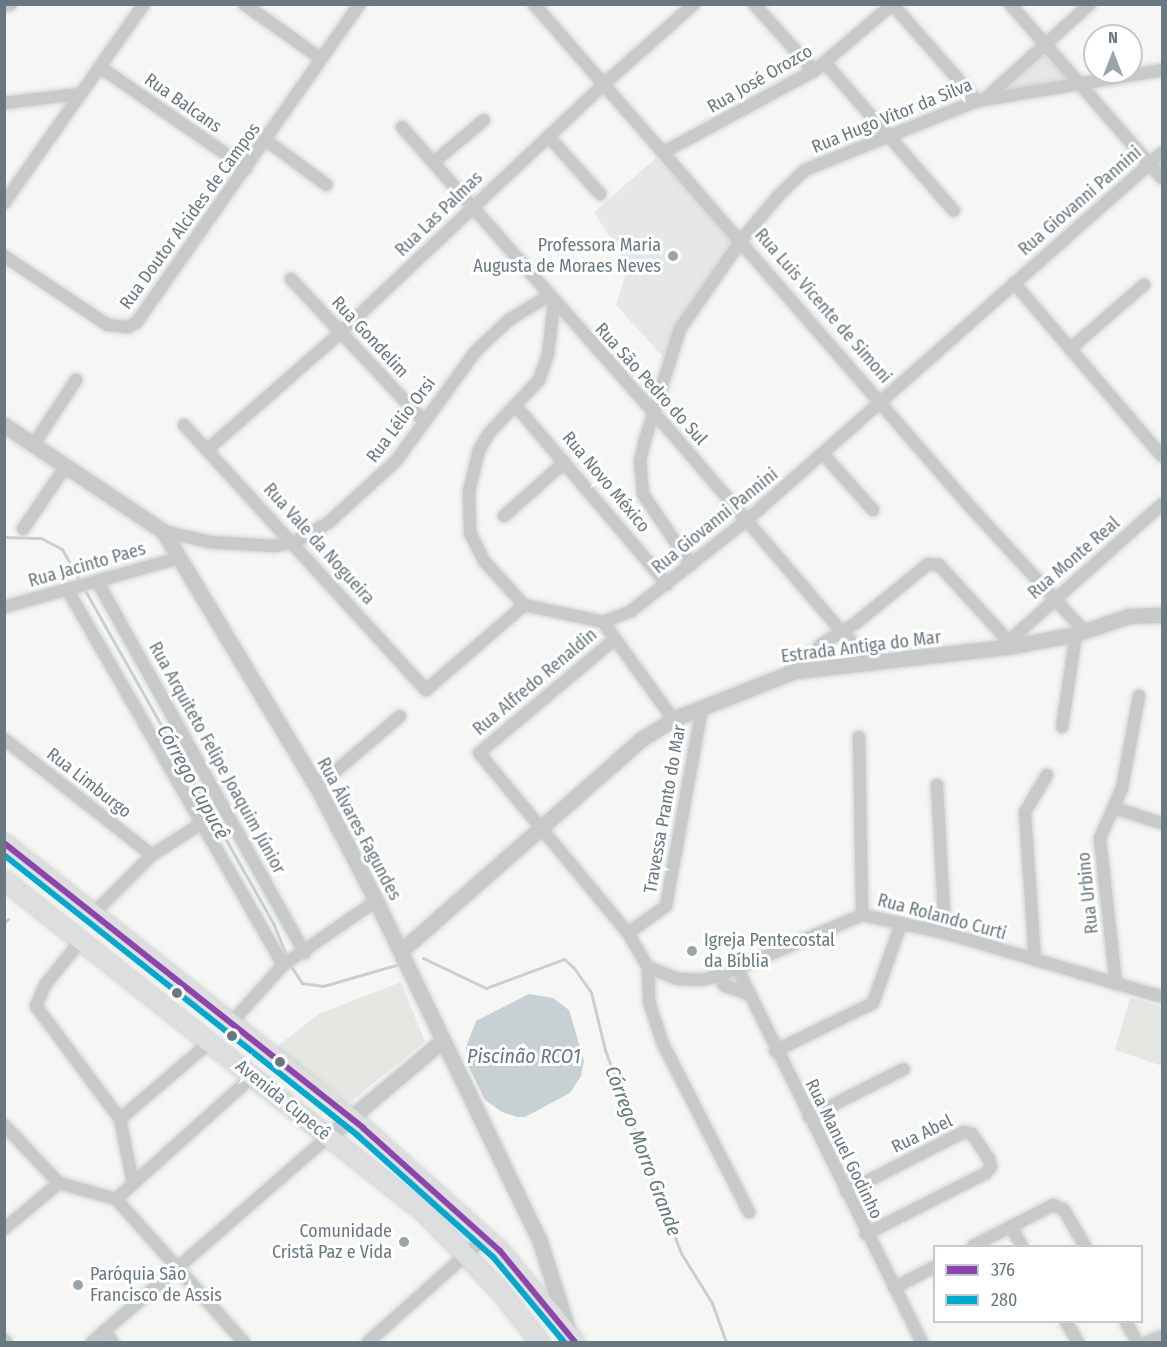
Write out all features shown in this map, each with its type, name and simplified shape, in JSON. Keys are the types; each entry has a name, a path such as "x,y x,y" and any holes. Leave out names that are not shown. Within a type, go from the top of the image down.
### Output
{"main road":[{"name":"Avenida Cupecê","path":"4,843 350,1118 486,1237 572,1338"},
{"name":"Avenida Cupecê","path":"4,880 254,1075 426,1214 468,1256 540,1342"}],"street":[{"path":"4,6 11,4"},
{"path":"4,203 144,4"},
{"path":"244,4 320,58"},
{"name":"Rua Doutor Alcides de Campos","path":"4,256 108,325 128,327 137,322 267,141 320,58 360,4"},
{"name":"Rua Luis Vicente de Simoni","path":"534,4 742,239 1080,632"},
{"name":"Rua Las Palmas","path":"208,449 341,332 603,84 694,4"},
{"path":"754,4 814,71"},
{"path":"1010,4 1162,178"},
{"path":"893,5 981,100 1090,4"},
{"name":"Rua José Orozco","path":"664,152 814,71 893,5"},
{"path":"825,63 954,211"},
{"name":"Rua Balcans","path":"100,67 246,168"},
{"name":"Rua Hugo Vitor da Silva","path":"691,565 643,494 640,461 680,329 742,239 805,170 886,135 981,100 1162,70"},
{"path":"4,103 80,94"},
{"path":"434,162 484,120"},
{"name":"Rua São Pedro do Sul","path":"402,128 474,205 551,299 747,520 841,631 874,664"},
{"path":"548,136 600,194"},
{"path":"267,141 327,185"},
{"name":"Rua Giovanni Pannini","path":"603,622 631,611 747,520 1162,153"},
{"name":"Rua Gondelim","path":"291,279 423,420"},
{"path":"1014,283 1162,456"},
{"path":"1070,349 1144,285"},
{"path":"551,299 545,368 533,388 515,405 479,450 470,491 469,514 476,549 524,605 603,622 674,719"},
{"name":"Rua Lélio Orsi","path":"163,531 250,546 295,542 328,523 374,484 396,460 423,420 476,351 509,320 551,299"},
{"path":"34,444 76,380"},
{"name":"Rua Novo México","path":"515,405 566,462 667,584"},
{"name":"Rua Álvares Fagundes","path":"4,425 163,531 317,787 376,901 540,1242 572,1338"},
{"name":"Rua Vale da Nogueira","path":"184,425 295,542 426,690 524,605"},
{"path":"823,454 873,510"},
{"path":"504,516 566,462"},
{"path":"23,529 66,466"},
{"name":"Rua Monte Real","path":"1012,643 1053,600 1162,504"},
{"name":"Rua Jacinto Paes","path":"4,607 179,558"},
{"path":"795,671 841,631 856,623 917,570 928,564 939,565 1012,643"},
{"name":"Rua Arquiteto Felipe Joaquim Júnior","path":"95,581 304,954"},
{"path":"69,589 285,964"},
{"name":"Estrada Antiga do Mar","path":"400,951 640,740 674,719 795,671 874,664 1012,643 1080,632 1129,616 1162,615"},
{"path":"1062,727 1080,632"},
{"name":"Rua Alfredo Renaldin","path":"538,828 479,753 615,639"},
{"name":"Rua Urbino","path":"1116,984 1101,855 1102,826 1122,788 1139,696"},
{"name":"Travessa Pranto do Mar","path":"628,933 666,906 702,707"},
{"path":"317,787 400,716"},
{"path":"859,737 862,915"},
{"name":"Rua Limburgo","path":"4,739 152,855"},
{"path":"1035,960 1025,827 1026,806 1047,775"},
{"path":"937,785 945,933"},
{"path":"1111,811 1162,825"},
{"path":"94,913 152,855 202,823"},
{"path":"538,828 628,933 648,967 649,1002 663,1044 749,1212"},
{"path":"231,1023 285,964 304,954 376,901"},
{"name":"Rua Rolando Curti","path":"648,967 677,979 701,980 719,976 738,970 862,915 945,933 1162,997"},
{"path":"776,1051 873,1003 901,924"},
{"path":"82,939 41,992 36,1006 120,1119 133,1183"},
{"name":"Rua Manuel Godinho","path":"738,970 866,1234 922,1342"},
{"path":"719,976 725,986 749,994"},
{"path":"92,1342 443,1040"},
{"path":"120,1119 210,1042"},
{"path":"809,1117 904,1069"},
{"path":"116,1199 254,1075"},
{"path":"4,1125 59,1183 116,1199 179,1266 244,1342"},
{"name":"Rua Abel","path":"846,1192 964,1132 972,1134 988,1159 991,1167 986,1173 866,1234"},
{"path":"4,1229 59,1183"},
{"path":"975,1245 1050,1206 1060,1206 1084,1245"},
{"path":"1011,1227 1021,1245"},
{"path":"368,1342 468,1256 486,1237"},
{"path":"894,1288 933,1268"},
{"path":"1067,1323 1078,1342"},
{"path":"1127,1323 1137,1342"},
{"path":"104,1332 113,1342"},
{"path":"1147,1342 1162,1336"}],"shaded area":[{"path":"1043,54 1065,75 1065,81 1005,92"},
{"name":"Professora Maria Augusta de Moraes Neves","path":"656,158 732,234 733,242 674,331 665,359 616,305 628,267 594,212"},
{"path":"401,982 425,1042 350,1102 275,1048 319,1014"},
{"path":"1130,998 1162,1007 1162,1066 1115,1050"}],"water":[{"name":"Piscinão RCO1","path":"529,994 553,998 569,1010 584,1061 581,1076 570,1093 525,1117 517,1117 502,1112 485,1100 467,1063 466,1047 476,1021"}],"waterway":[{"name":"Córrego Cupucê","path":"4,537 41,538 62,549 80,582"},
{"name":"Córrego Cupucê","path":"83,587 274,925 287,957"},
{"path":"4,923 8,919"},
{"name":"Córrego Morro Grande","path":"423,958 486,988 564,959 574,968 591,992 605,1050 681,1253 712,1303 726,1342"},
{"name":"Córrego Cupucê","path":"289,963 302,983 323,986 396,965"}],"transit line":[{"name":"376","path":"4,843 363,1128 500,1251 575,1342"},
{"name":"280","path":"4,855 357,1135 493,1257 564,1342"}],"place":[{"name":"Professora Maria Augusta de Moraes Neves","path":"673,256"},
{"name":"Igreja Pentecostal da Bíblia","path":"692,951"},
{"name":"Comunidade Cristã Paz e Vida","path":"404,1242"},
{"name":"Paróquia São Francisco de Assis","path":"78,1285"}]}
